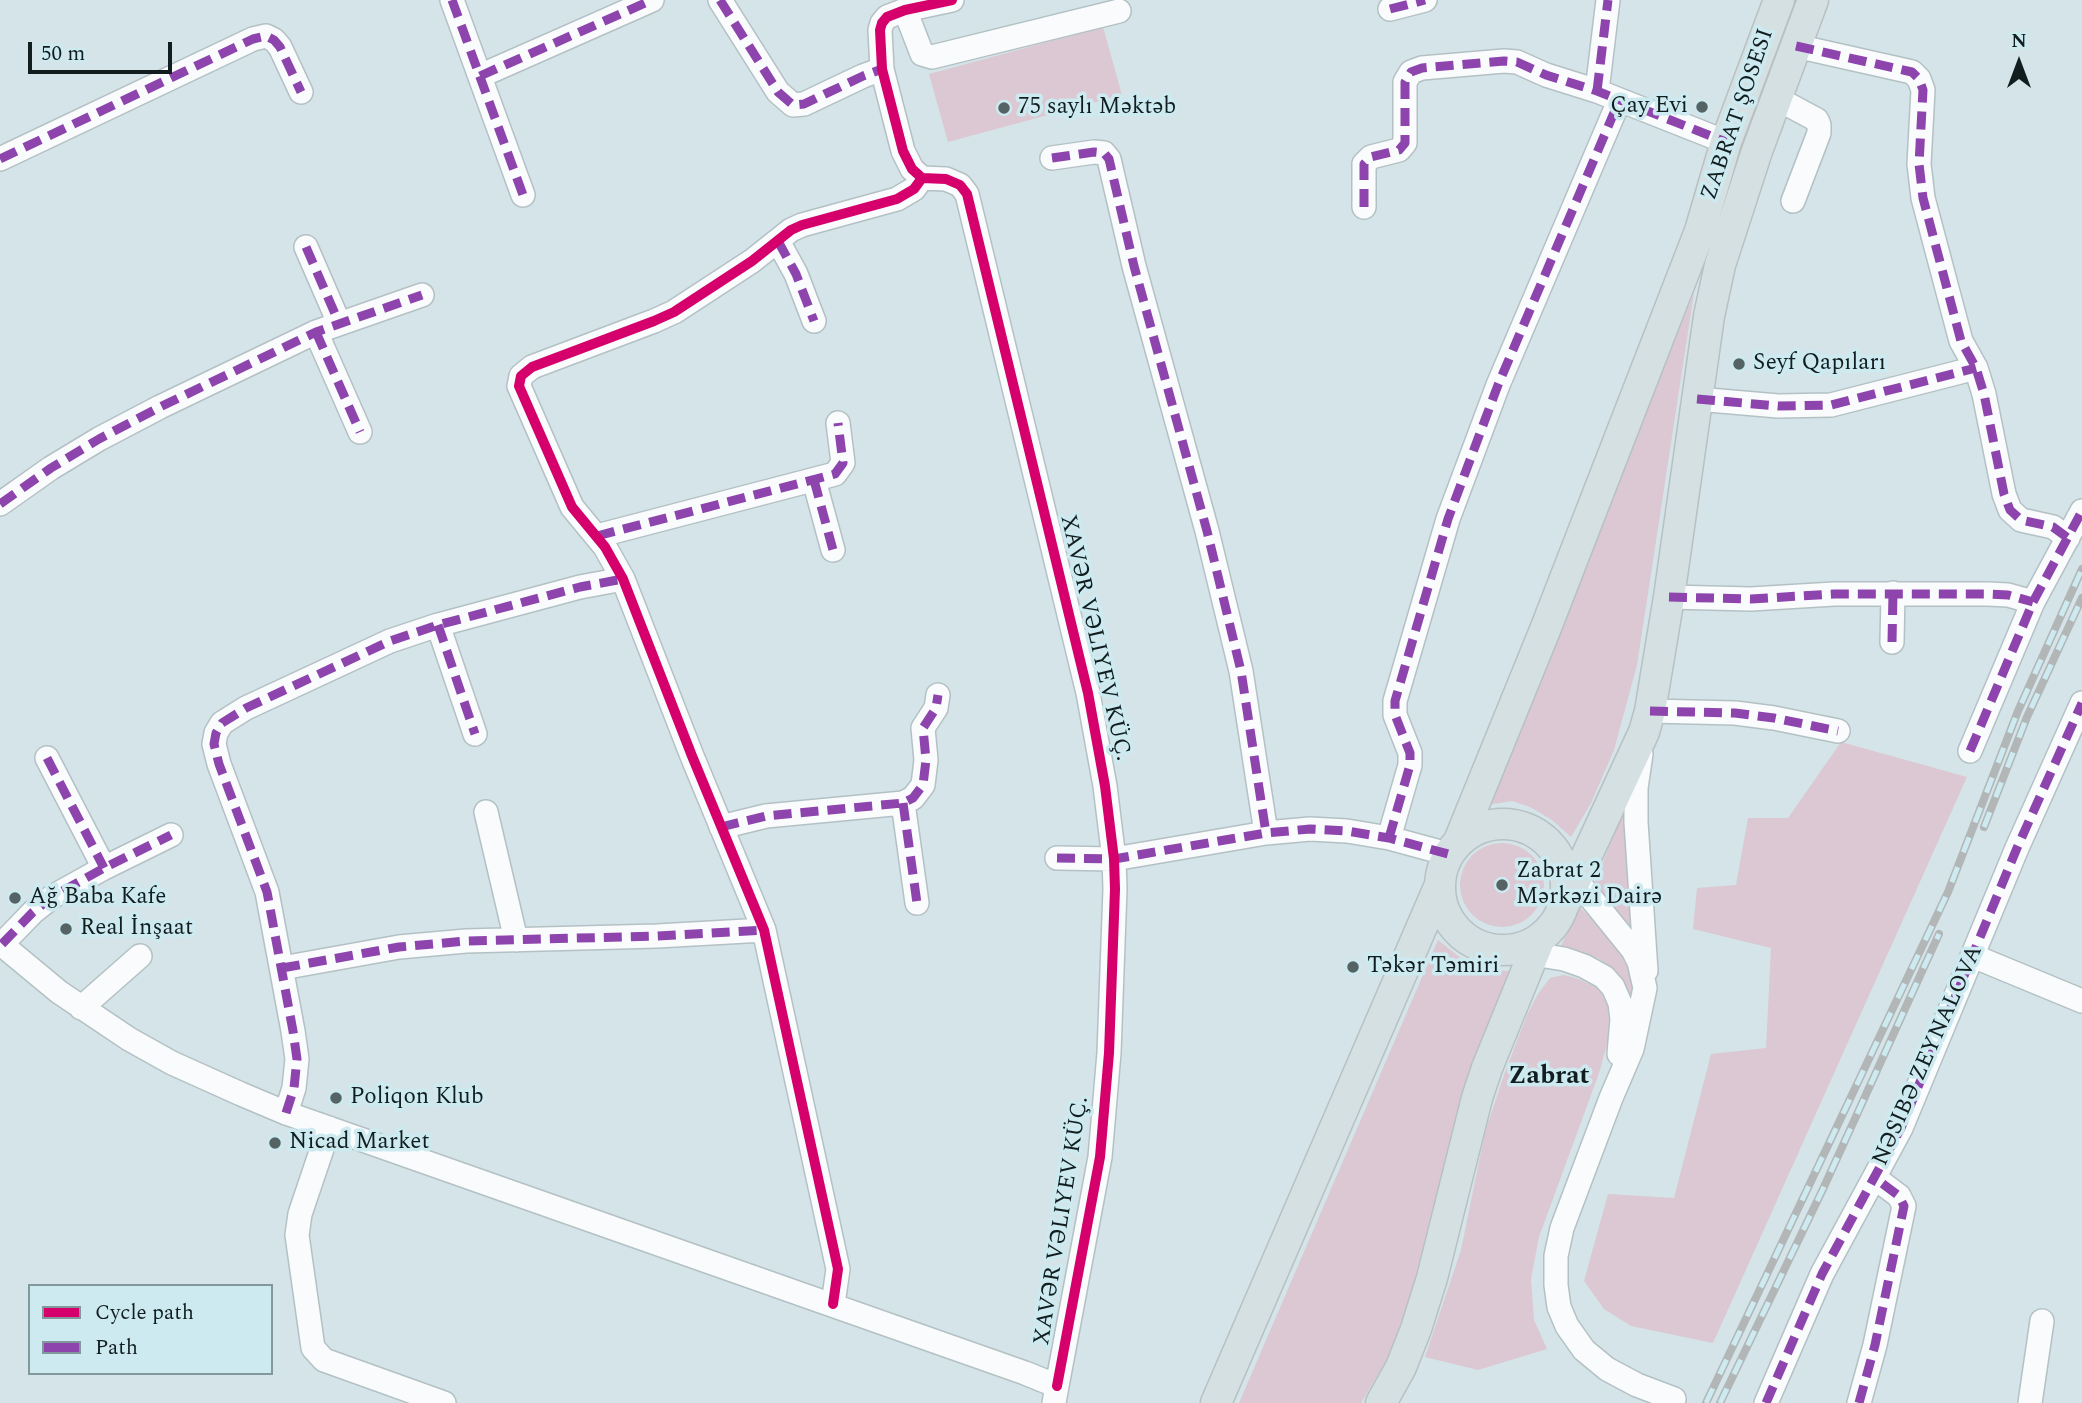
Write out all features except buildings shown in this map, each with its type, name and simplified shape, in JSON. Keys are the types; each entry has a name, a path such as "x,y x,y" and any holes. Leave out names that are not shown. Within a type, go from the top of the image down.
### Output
{"main road":[{"name":"ZABRAT ŞOSESI","path":"1454,848 1545,629 1700,231 1726,142 1779,0"},
{"name":"ZABRAT ŞOSESI","path":"1569,871 1647,722 1720,265 1757,151 1813,0"},
{"path":"1216,1403 1439,887 1441,870 1454,848 1473,831 1489,824 1507,823 1539,834 1552,846 1569,871 1566,878 1566,895 1562,911 1553,926 1527,947 1477,1098 1432,1278 1416,1329 1401,1367 1381,1403"},
{"path":"1439,887 1449,920 1460,933 1474,943 1490,949 1527,947"}],"street":[{"path":"452,0 523,195"},
{"path":"480,76 652,0"},
{"path":"720,0 778,92 793,105 819,98 882,69"},
{"path":"833,1304 838,1269 764,930 623,579 605,547 572,507 519,386 521,376 532,367 674,312 802,225 897,199 914,190 922,178 912,169 903,151 882,69 880,30 882,23 894,13 952,0"},
{"path":"1390,9 1425,0"},
{"path":"1597,91 1608,0"},
{"path":"905,10 922,54 932,57 1119,11"},
{"path":"0,159 253,39 266,36 280,47 300,92"},
{"path":"1796,46 1912,72 1919,79 1923,90 1919,164 1923,198 1961,341 1976,368 1984,394 2004,494 2010,510 2021,520 2053,527 2068,537"},
{"path":"1364,207 1364,164 1371,157 1399,149 1405,143 1405,82 1411,72 1422,68 1517,62 1726,142"},
{"path":"1776,98 1817,120 1819,125 1819,133 1793,201"},
{"path":"1389,838 1410,765 1410,753 1395,715 1395,701 1448,519 1498,385 1619,101"},
{"path":"1052,158 1094,152 1104,153 1108,159 1134,267 1207,531 1241,671 1266,834"},
{"name":"XAVƏR VƏLIYEV KÜÇ.","path":"1,943 81,1008 128,1039 172,1063 286,1113 993,1361 1056,1394 1100,1157 1109,1053 1114,859 1105,786 1088,692 967,194 960,185 947,179 922,178"},
{"path":"778,241 796,274 814,321"},
{"path":"306,247 339,323"},
{"path":"0,504 51,468 99,439 229,373 316,332 422,295"},
{"path":"316,332 360,432"},
{"path":"1697,400 1778,406 1831,405 1976,368"},
{"path":"597,536 835,474 843,463 838,423"},
{"path":"814,480 833,550"},
{"path":"1970,751 2033,602 2082,512"},
{"path":"286,1113 294,1088 297,1059 267,892 214,744 222,723 246,708 390,641 438,625 580,587 623,579"},
{"path":"1669,597 1751,599 1893,593 1988,594 2008,595 2033,602"},
{"path":"1892,642 1893,593"},
{"path":"438,625 475,734"},
{"path":"721,827 766,816 903,803 913,798 923,785 926,760 923,728 936,708 939,695"},
{"name":"NƏSIBƏ ZEYNALOVA","path":"1766,1403 1822,1274 1875,1178 1920,1085 2017,848 2082,704"},
{"path":"1674,1399 1637,1385 1607,1369 1584,1350 1567,1326 1559,1307 1556,1285 1556,1256 1562,1228 1632,1049 1645,988 1646,951 1636,788 1647,722 1748,715 1838,731"},
{"path":"47,758 104,868"},
{"path":"903,803 918,903"},
{"path":"486,812 516,940"},
{"path":"1056,858 1114,859 1310,829 1347,831 1454,848"},
{"path":"1,943 52,897 171,835"},
{"path":"1569,871 1633,950 1639,962 1645,988"},
{"path":"282,968 399,947 764,930"},
{"path":"1527,947 1584,966 1604,977 1613,986 1620,1003 1622,1019 1621,1045 1611,1098"},
{"path":"81,1008 140,956"},
{"path":"1973,956 2082,1001"},
{"path":"329,1128 300,1214 297,1235 313,1348 324,1360 444,1403"},
{"path":"1859,1403 1875,1345 1904,1206 1899,1196 1875,1178"},
{"path":"2030,1403 2042,1321"}],"shaded area":[{"path":"1103,27 1122,95 948,142 929,74"},
{"path":"1694,293 1637,665 1614,750 1591,803 1571,837 1552,820 1530,807 1512,801 1487,805"},
{"path":"1841,742 1967,777 1713,1343 1631,1326 1604,1309 1584,1281 1608,1194 1674,1198 1711,1054 1766,1048 1771,948 1693,929 1697,888 1736,885 1748,818 1788,818"},
{"path":"1622,816 1626,819 1634,924 1627,926 1593,886"},
{"name":"Zabrat 2 Mərkəzi Dairə","path":"1502,843 1518,846 1532,855 1541,869 1544,885 1541,901 1532,915 1518,924 1502,927 1486,924 1472,915 1463,901 1460,885 1463,869 1472,855 1486,846"},
{"path":"1580,908 1607,932 1624,952 1636,990 1633,1019 1630,998 1615,970 1600,959 1560,947"},
{"path":"1438,940 1458,956 1474,964 1491,970 1509,971 1462,1098 1410,1299 1387,1359 1361,1403 1239,1403"},
{"path":"1564,975 1599,989 1608,1007 1610,1034 1599,1073 1539,1237 1531,1279 1534,1320 1547,1349 1478,1370 1425,1357 1461,1250 1485,1132 1504,1075 1538,994 1550,978"}],"railway":[{"path":"1706,1403 1948,892 2018,711 2082,569"},
{"path":"1984,827 2027,717 2082,598"},
{"path":"1720,1403 1823,1189 1939,934"}],"marked path":[{"path":"452,0 523,195"},
{"path":"480,76 652,0"},
{"path":"720,0 778,92 793,105 804,104 882,69"},
{"path":"1390,9 1425,0"},
{"path":"1597,91 1608,0"},
{"path":"0,159 253,39 266,36 280,47 301,92"},
{"path":"1796,46 1912,72 1919,79 1923,90 1919,164 1923,198 1961,341 1976,368 1984,394 2004,494 2010,510 2021,520 2053,527 2068,538"},
{"path":"1364,207 1364,164 1371,157 1399,150 1405,143 1405,82 1411,72 1422,68 1517,62 1726,142"},
{"path":"1389,838 1410,765 1410,753 1395,715 1395,701 1448,519 1498,385 1619,101"},
{"path":"1052,158 1094,152 1104,153 1109,159 1134,266 1207,531 1241,671 1266,833"},
{"path":"778,241 796,274 814,321"},
{"path":"306,247 339,323"},
{"path":"0,504 51,468 160,407 316,332 422,295"},
{"path":"316,332 360,432"},
{"path":"1697,399 1778,406 1831,405 1976,368"},
{"path":"597,536 835,474 843,463 838,423"},
{"path":"814,480 833,550"},
{"path":"1970,751 2033,602 2082,511"},
{"path":"286,1113 294,1088 297,1059 293,1031 267,892 214,744 222,723 246,708 390,641 438,625 580,587 623,579"},
{"path":"1892,642 1893,593"},
{"path":"1669,597 1751,599 1834,594 1988,594 2008,595 2033,602"},
{"path":"438,625 475,734"},
{"path":"721,827 766,816 903,803 913,798 923,785 926,760 923,728 936,708 938,695"},
{"path":"1766,1403 1822,1274 1901,1128 2017,848 2082,703"},
{"path":"1650,711 1735,713 1838,731"},
{"path":"47,758 104,868"},
{"path":"903,803 917,903"},
{"path":"1057,858 1114,859 1266,833 1310,829 1347,831 1389,838 1448,854"},
{"path":"2,944 52,897 171,835"},
{"path":"282,968 399,947 466,941 764,930"},
{"path":"1859,1403 1875,1345 1904,1206 1899,1196 1875,1178"}],"cycle path":[{"path":"952,0 905,10 887,17 880,30 882,69 903,151 912,169 922,178 946,179 960,185 967,194 1088,693 1105,786 1114,859 1109,1053 1100,1157 1057,1386"},
{"path":"833,1304 838,1269 764,930 623,579 605,547 572,507 519,386 521,376 532,367 674,312 752,261 791,230 897,199 914,189 922,178"}],"place":[{"name":"Çay Evi","path":"1702,107"},
{"name":"75 saylı Məktəb","path":"1004,108"},
{"name":"Seyf Qapıları","path":"1739,364"},
{"name":"Zabrat 2 Mərkəzi Dairə","path":"1502,885"},
{"name":"Ağ Baba Kafe","path":"15,898"},
{"name":"Real İnşaat","path":"66,929"},
{"name":"Təkər Təmiri","path":"1353,967"},
{"name":"Poliqon Klub","path":"336,1098"},
{"name":"Nicad Market","path":"275,1143"}],"district":[{"name":"Zabrat","path":"1549,1078"}]}
